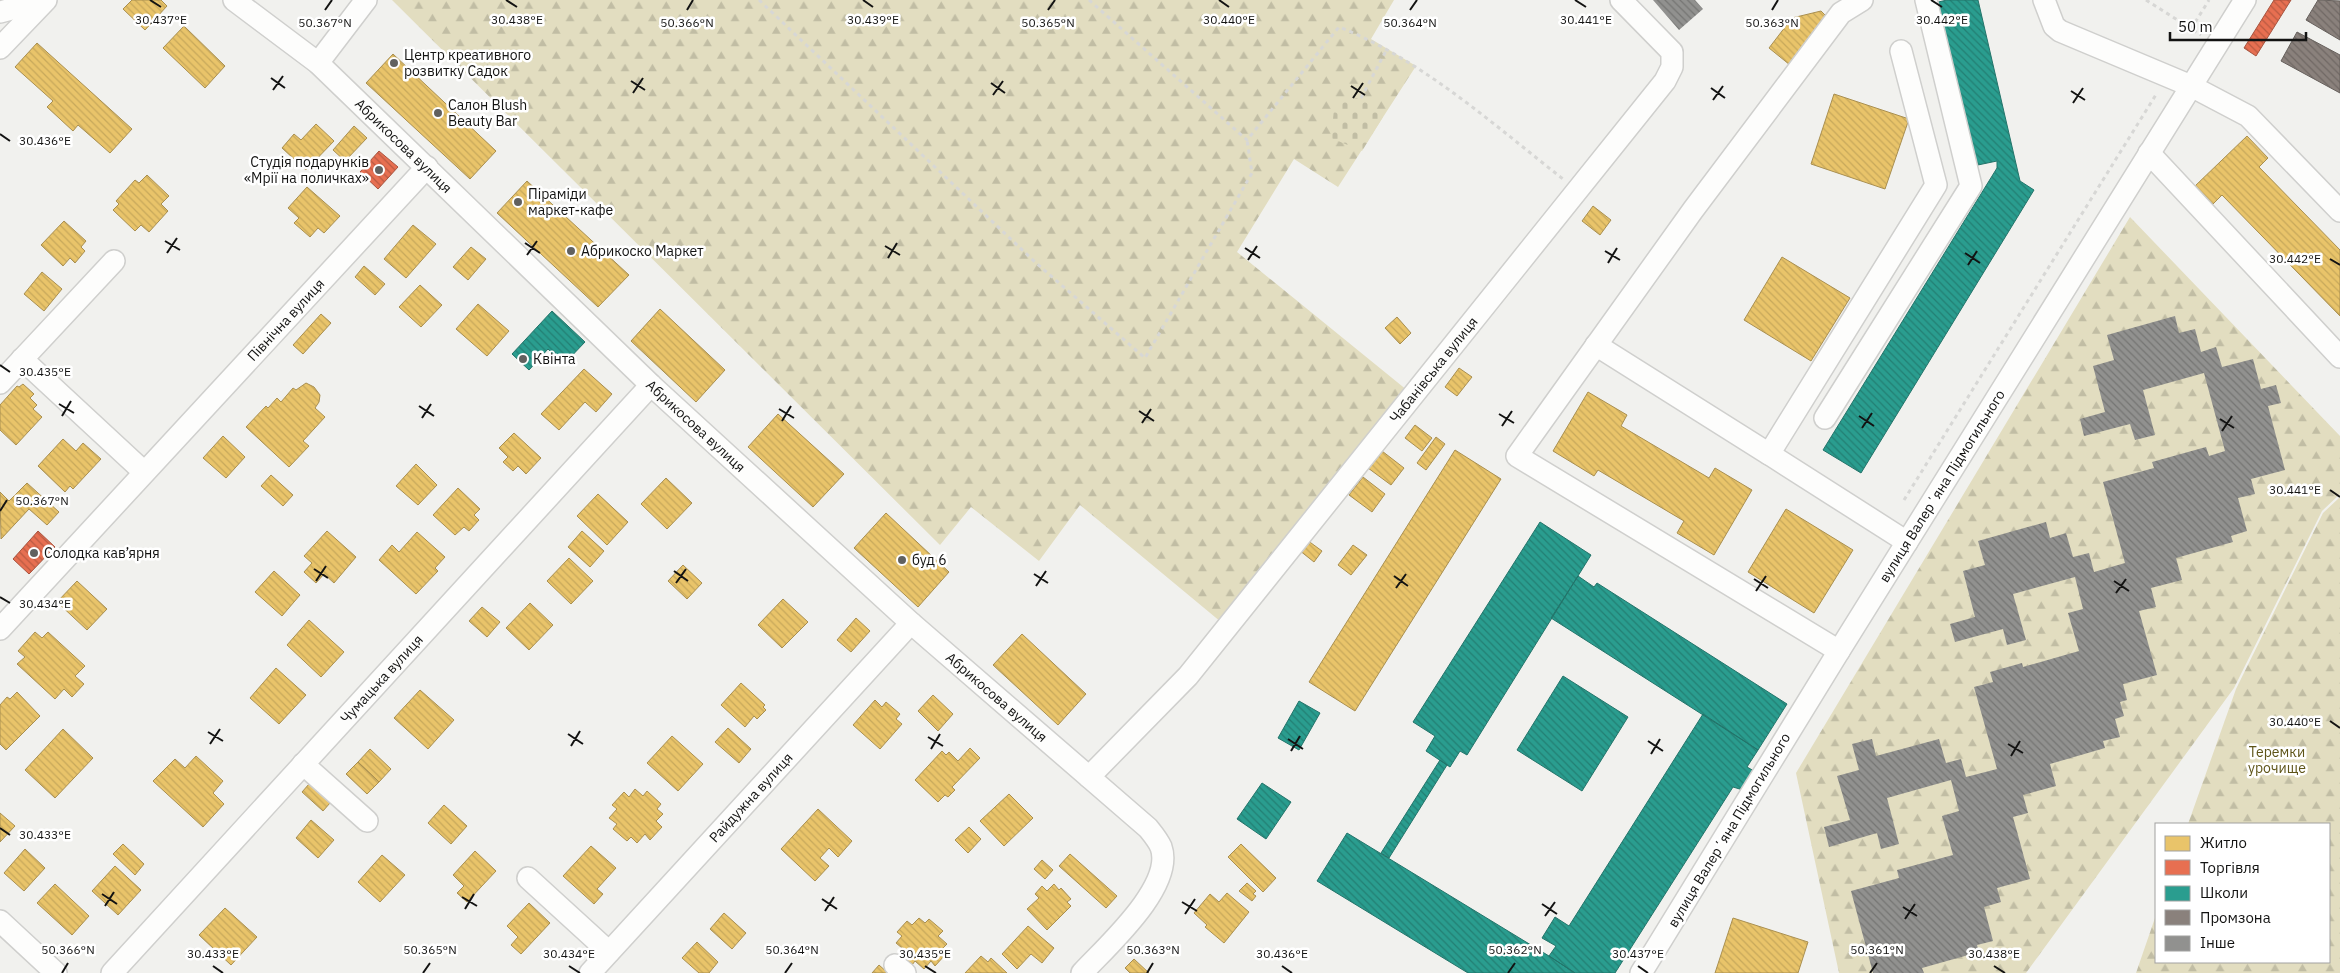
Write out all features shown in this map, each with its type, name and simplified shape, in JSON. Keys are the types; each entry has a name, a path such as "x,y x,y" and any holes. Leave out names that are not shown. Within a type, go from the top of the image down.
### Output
{"street":[{"path":"0,12 46,0"},
{"path":"0,48 46,0"},
{"name":"Абрикосова вулиця","path":"234,0 318,63 427,166 652,385 911,623 1148,828 1161,847 1162,861 1157,883 1148,900 1082,973"},
{"path":"318,63 366,0"},
{"name":"Чабанівська вулиця","path":"1089,777 1131,732 1188,676 1665,81 1672,67 1672,52 1621,0"},
{"path":"1838,651 1517,456 1693,210 1841,13 1862,0"},
{"path":"1825,418 1971,186 1926,0"},
{"path":"2044,0 2054,26 2060,30 2191,86 2248,116 2340,211"},
{"name":"вулиця Валерʼяна Підмогильного","path":"1641,973 1838,651 2245,0"},
{"path":"1769,454 1936,185 1901,52"},
{"path":"2149,153 2340,357"},
{"name":"Північна вулиця","path":"0,629 427,166"},
{"path":"0,383 114,261"},
{"path":"1596,345 1907,542"},
{"path":"22,359 144,472"},
{"name":"Чумацька вулиця","path":"112,973 652,385"},
{"name":"Райдужна вулиця","path":"590,973 911,623"},
{"path":"304,764 367,821"},
{"path":"528,878 609,952"},
{"path":"0,921 56,973"}],"path":[{"path":"759,0 1035,262 1145,358 1252,173 1247,140 1089,0"},
{"path":"2146,0 2216,45"},
{"path":"2191,29 2209,0"},
{"path":"1247,140 1340,26 1371,39 1416,66 1578,190"},
{"path":"1361,98 1387,49"},
{"path":"1904,500 2167,77"}],"green space":[{"path":"392,0 1394,0 1371,39 1416,66 1338,187 1294,159 1237,252 1413,395 1227,627 1080,505 1039,561 971,507 940,545"},
{"path":"1361,98 1383,117 1362,151 1331,138 1335,100"},
{"path":"2130,217 2340,436 2340,494 2322,511 2234,688 2026,973 1839,973 1796,773"},
{"name":"Теремки урочище","path":"2340,497 2340,973 2136,973 2155,918 2155,963 2330,963 2330,823 2188,823 2236,689 2323,513"}],"building: Житло":[{"path":"132,0 161,0 167,6 145,30 123,9"},
{"path":"1821,11 1828,18 1790,65 1769,48 1792,18"},
{"path":"184,26 225,66 205,88 163,48"},
{"path":"37,43 132,129 110,153 78,125 73,131 47,107 53,101 15,67"},
{"path":"393,54 496,151 470,179 366,83"},
{"path":"1834,94 1909,119 1885,189 1811,164"},
{"path":"316,124 334,141 306,170 282,148 294,134 301,140"},
{"path":"354,126 367,138 345,161 333,150"},
{"path":"2247,136 2268,158 2259,167 2340,250 2340,316 2222,195 2213,204 2195,186"},
{"path":"147,175 169,196 161,204 168,211 149,232 141,225 135,231 113,210 119,204 116,201 135,180 139,183"},
{"path":"527,181 629,275 598,307 497,213"},
{"path":"307,187 340,216 324,233 318,228 310,237 294,223 299,218 288,208"},
{"path":"1593,206 1611,220 1600,235 1582,221"},
{"path":"64,221 86,241 81,247 85,251 75,263 70,258 63,266 41,245"},
{"path":"413,225 436,244 406,278 384,259"},
{"path":"471,247 486,259 468,280 453,267"},
{"path":"1782,257 1850,298 1811,361 1744,320"},
{"path":"364,266 385,284 375,295 355,277"},
{"path":"42,272 62,289 44,311 24,294"},
{"path":"420,285 442,305 421,327 399,307"},
{"path":"478,304 509,331 487,356 456,329"},
{"path":"660,309 725,370 696,402 631,341"},
{"path":"321,314 331,323 303,354 293,345"},
{"path":"1397,317 1411,333 1400,344 1385,328"},
{"path":"1459,368 1472,377 1457,396 1445,387"},
{"path":"584,369 612,394 596,412 585,402 559,430 541,414"},
{"path":"306,383 314,387 320,395 319,402 315,408 325,417 303,441 309,446 289,467 246,427 266,406 268,408 277,398 281,402 293,388 296,390"},
{"path":"23,384 34,394 30,398 37,405 33,409 42,417 16,445 0,430 0,405 17,386 19,387"},
{"path":"1588,392 1627,415 1621,426 1709,478 1715,468 1752,490 1714,555 1677,533 1684,521 1598,470 1594,476 1553,451"},
{"path":"778,414 844,474 813,507 748,447"},
{"path":"1415,425 1432,438 1422,451 1405,438"},
{"path":"514,433 541,458 526,474 518,466 513,471 503,462 508,457 499,448"},
{"path":"223,436 245,457 226,478 203,458"},
{"path":"1436,437 1445,444 1426,470 1417,463"},
{"path":"63,439 76,451 83,443 101,459 73,489 70,486 65,492 38,466"},
{"path":"1455,450 1501,479 1355,711 1309,682"},
{"path":"1382,451 1404,468 1391,485 1368,468"},
{"path":"416,464 437,485 418,505 396,486"},
{"path":"271,475 293,495 283,506 261,486"},
{"path":"1363,477 1385,494 1372,512 1349,495"},
{"path":"666,478 692,503 667,529 641,504"},
{"path":"27,483 59,512 47,525 29,509 1,539 0,492 9,501"},
{"path":"458,488 480,509 474,515 479,520 469,531 464,527 455,535 433,515"},
{"path":"598,494 628,522 607,545 577,516"},
{"path":"1786,509 1853,550 1814,613 1748,572"},
{"name":"буд 6","path":"886,513 949,572 918,607 854,548"},
{"path":"327,531 356,557 334,583 324,574 316,583 304,572 312,563 304,556"},
{"path":"582,531 604,551 590,567 568,547"},
{"path":"417,532 445,557 435,568 438,571 416,594 379,560 392,545 399,552"},
{"path":"1307,540 1322,551 1314,562 1299,550"},
{"path":"1353,545 1367,555 1351,575 1338,565"},
{"path":"569,558 593,581 571,604 547,581"},
{"path":"683,565 702,583 687,599 668,581"},
{"path":"274,571 300,595 282,616 255,592"},
{"path":"77,581 107,609 87,630 57,602"},
{"path":"783,599 808,622 782,648 758,625"},
{"path":"530,603 553,625 529,650 506,628"},
{"path":"482,607 500,622 487,637 469,621"},
{"path":"856,618 870,631 851,652 837,640"},
{"path":"309,620 344,652 321,677 287,645"},
{"path":"35,632 42,638 48,632 85,666 75,676 84,684 72,697 64,689 55,699 17,664 25,657 18,651"},
{"path":"1022,634 1086,694 1058,725 993,665"},
{"path":"276,668 306,695 279,724 250,698"},
{"path":"741,683 765,705 763,707 766,710 757,719 754,716 745,727 721,705"},
{"path":"420,690 454,720 428,749 394,718"},
{"path":"17,692 40,716 6,750 0,744 0,705 7,697 10,699"},
{"path":"933,695 953,714 938,731 918,711"},
{"path":"875,700 882,707 886,702 900,714 896,719 902,724 880,749 853,725"},
{"path":"728,728 751,749 739,763 715,742"},
{"path":"63,729 93,758 55,798 25,770"},
{"path":"672,736 703,764 678,791 647,763"},
{"path":"970,748 980,758 952,787 955,790 948,797 945,795 938,802 915,780 942,751 946,755 949,752 958,761"},
{"path":"370,749 391,769 379,782 358,762"},
{"path":"196,756 223,781 213,793 224,804 203,827 153,781 175,759 185,768"},
{"path":"358,762 379,782 367,794 346,774"},
{"path":"309,784 330,803 323,811 302,792"},
{"path":"635,789 643,796 647,791 661,804 657,809 663,814 656,821 662,827 650,840 645,834 637,843 631,837 627,841 613,829 617,824 609,818 617,809 612,805 624,792 629,797"},
{"path":"1009,794 1033,818 1004,846 980,821"},
{"path":"444,805 467,826 451,844 428,823"},
{"path":"818,809 852,841 838,857 829,848 820,858 829,866 815,881 781,849"},
{"path":"0,813 15,826 0,842"},
{"path":"311,820 334,840 318,858 296,838"},
{"path":"969,827 981,839 968,853 955,840"},
{"path":"123,844 144,864 135,875 113,854"},
{"path":"1241,844 1276,878 1263,892 1228,857"},
{"path":"591,846 616,868 597,889 603,894 594,904 563,876"},
{"path":"25,849 45,868 24,891 4,873"},
{"path":"475,851 496,871 467,902 457,893 464,886 453,875"},
{"path":"1070,854 1117,896 1106,908 1059,866"},
{"path":"382,855 405,875 380,902 358,882"},
{"path":"1042,860 1053,870 1045,879 1034,869"},
{"path":"115,866 141,890 118,915 92,891"},
{"path":"1247,883 1256,891 1253,894 1256,896 1252,901 1239,891"},
{"path":"55,884 89,916 72,935 37,903"},
{"path":"1054,884 1059,890 1061,888 1071,899 1067,902 1071,906 1047,930 1027,909 1039,898 1035,894 1042,886 1047,891"},
{"path":"1227,893 1249,912 1224,943 1205,927 1207,925 1194,913 1210,894 1219,902"},
{"path":"529,903 550,923 521,954 511,945 518,937 507,926"},
{"path":"225,908 257,937 231,965 199,935"},
{"path":"724,913 746,933 732,949 710,929"},
{"path":"919,918 925,923 929,919 943,931 938,936 947,944 940,951 945,955 935,966 931,961 924,969 915,961 912,965 898,952 902,948 896,943 902,936 897,932 907,921 912,925"},
{"path":"1733,918 1808,942 1798,973 1715,973"},
{"path":"1028,926 1054,948 1042,963 1031,954 1017,969 1002,954"},
{"path":"697,942 718,962 709,973 699,973 682,958"},
{"path":"981,956 988,962 991,958 1007,973 965,973"},
{"path":"1134,959 1149,973 1130,973 1125,968"},
{"path":"879,965 888,973 872,973"}],"building: Торгівля":[{"path":"2274,0 2291,0 2256,56 2244,48"},
{"name":"Студія подарунків «Мрії на поличках»","path":"379,151 398,167 378,189 360,172"},
{"name":"Солодка кав’ярня","path":"38,531 55,547 29,574 13,559"}],"building: Школи":[{"path":"1947,0 1978,0 2020,181 2034,190 1861,473 1823,450 1997,168 1997,161 1973,166 1934,3"},
{"name":"Квінта","path":"552,311 585,342 564,364 548,349 529,370 512,354"},
{"path":"1540,522 1591,555 1467,755 1460,751 1450,767 1426,751 1435,736 1413,722"},
{"path":"1578,576 1594,587 1597,583 1787,704 1758,750 1551,618"},
{"path":"1563,676 1628,717 1582,791 1517,750"},
{"path":"1299,701 1320,713 1299,750 1278,738"},
{"path":"1703,714 1758,750 1747,767 1754,771 1743,790 1733,787 1615,973 1575,973 1549,956 1556,946 1542,938 1555,917 1569,926"},
{"path":"1440,760 1447,765 1389,858 1381,853"},
{"path":"1262,783 1291,802 1266,839 1237,819"},
{"path":"1347,833 1575,973 1468,973 1317,881"}],"building: Промзона":[{"path":"2318,0 2340,1 2340,40 2306,20"},
{"path":"2297,32 2340,55 2340,93 2281,61"}],"building: Інше":[{"path":"1653,0 1695,0 1703,9 1679,30"},
{"path":"2175,316 2179,333 2195,329 2201,352 2216,347 2222,367 2253,359 2261,389 2276,385 2281,403 2268,406 2285,470 2251,479 2255,494 2238,498 2247,531 2231,536 2233,542 2176,558 2182,580 2151,588 2156,607 2139,611 2157,675 2123,684 2127,700 2120,702 2124,716 2115,719 2120,737 2103,741 2105,748 2050,764 2056,786 2023,795 2028,813 2013,817 2030,879 1997,888 2001,902 1984,907 1993,941 1977,945 1979,952 1922,968 1924,973 1873,973 1851,891 1899,878 1897,870 1953,855 1942,816 1959,811 1951,780 1887,798 1899,844 1881,849 1877,833 1829,847 1824,827 1850,820 1837,776 1859,770 1852,744 1872,739 1876,756 1939,739 1946,763 1961,759 1966,777 1997,769 1974,687 1993,682 1990,672 2022,663 2023,667 2079,651 2068,613 2083,609 2075,577 2013,594 2026,640 2007,645 2003,629 1955,642 1950,624 1975,617 1963,571 1985,565 1978,541 2046,522 2050,538 2066,533 2073,557 2089,553 2094,572 2125,563 2103,482 2154,468 2152,462 2206,447 2209,456 2225,451 2204,373 2143,390 2155,435 2135,440 2130,424 2084,436 2080,419 2105,412 2093,366 2114,360 2107,335"}],"place":[{"name":"Центр креативного розвитку Садок","path":"394,63"},
{"name":"Салон Blush Beauty Bar","path":"438,113"},
{"name":"Студія подарунків «Мрії на поличках»","path":"379,170"},
{"name":"Піраміди маркет-кафе","path":"518,202"},
{"name":"Абрикоско Маркет","path":"571,251"},
{"name":"Квінта","path":"523,359"},
{"name":"Солодка кав’ярня","path":"34,553"},
{"name":"буд 6","path":"902,560"}]}
